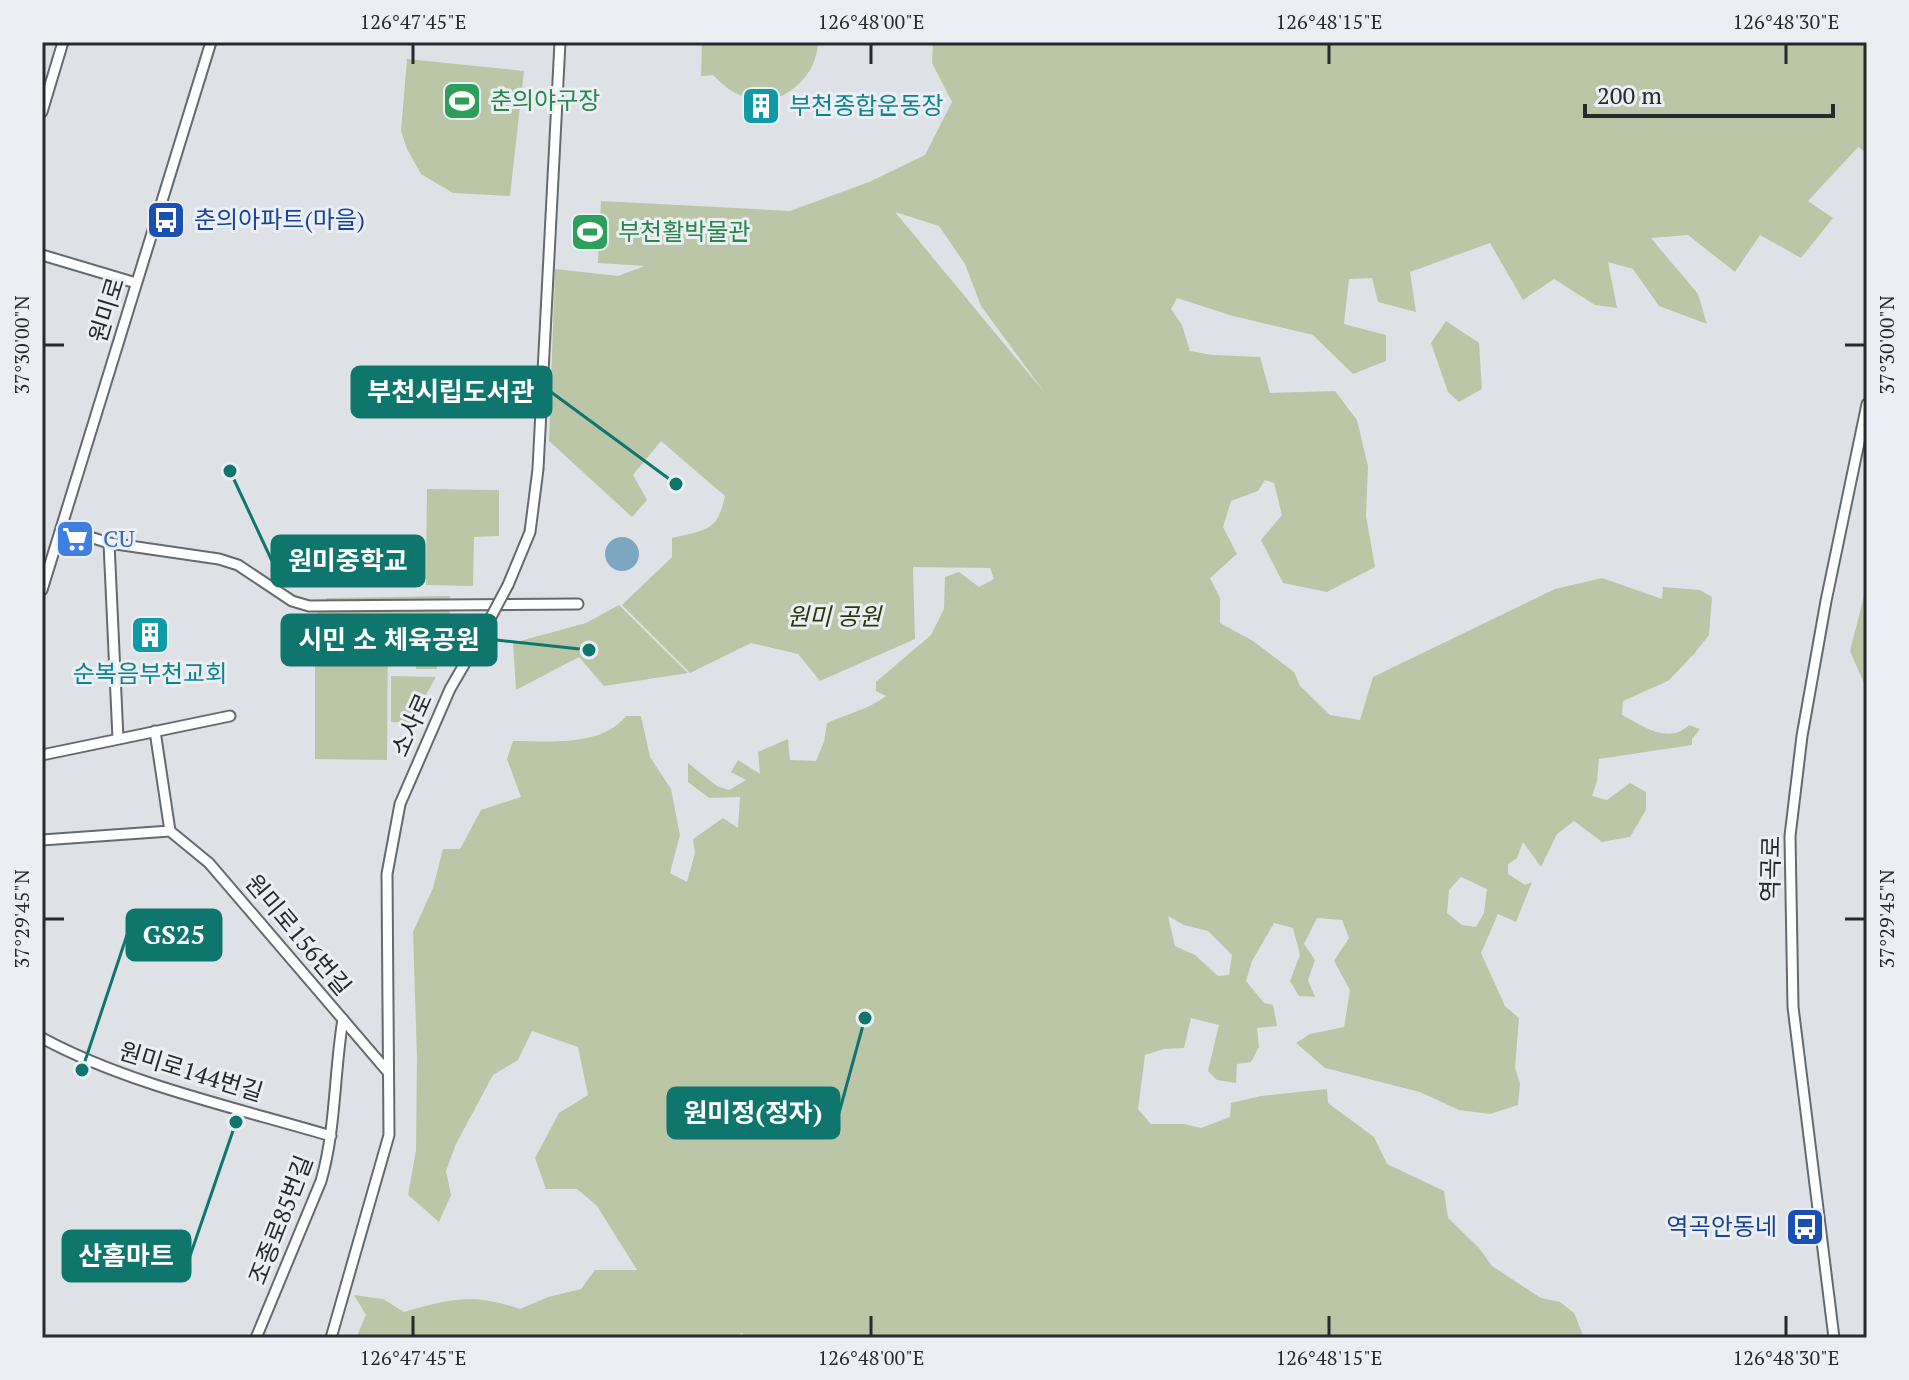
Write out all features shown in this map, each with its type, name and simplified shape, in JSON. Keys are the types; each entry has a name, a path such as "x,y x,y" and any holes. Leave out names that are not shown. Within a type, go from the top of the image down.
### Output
{"street":[{"path":"42,112 63,42"},
{"name":"원미로","path":"42,590 46,561 61,528 211,42"},
{"name":"소사로","path":"331,1338 389,1135 387,874 400,804 450,689 508,585 530,532 538,469 560,42"},
{"path":"42,255 136,283"},
{"name":"역곡로","path":"1834,1338 1793,1007 1790,836 1802,736 1867,404"},
{"path":"1855,456 1867,451"},
{"path":"61,528 109,543 219,559 238,565 292,601 309,606 578,604"},
{"path":"109,543 118,739"},
{"path":"42,755 230,716"},
{"path":"42,840 51,842 170,831 155,731"},
{"name":"원미로156번길","path":"170,831 209,863 388,1072"},
{"name":"조종로85번길","path":"256,1338 321,1181 331,1136 343,1019"},
{"name":"원미로144번길","path":"42,1038 72,1054 130,1076 331,1136"}],"green space":[{"path":"702,42 818,42 816,55 804,79 783,95 758,100 735,93 713,75 701,76"},
{"name":"원미 공원","path":"933,42 1867,42 1867,153 1858,147 1808,201 1833,218 1801,258 1760,235 1735,272 1688,235 1651,238 1698,294 1707,324 1659,306 1633,269 1608,262 1617,308 1595,305 1554,279 1523,300 1490,243 1410,272 1416,312 1378,302 1372,278 1349,279 1344,324 1386,335 1386,361 1353,374 1313,335 1233,316 1177,298 1171,309 1182,325 1190,351 1260,357 1270,393 1335,391 1357,420 1368,466 1366,516 1375,567 1327,592 1283,583 1261,540 1282,515 1274,483 1265,480 1258,491 1231,501 1223,527 1237,554 1210,578 1220,598 1220,623 1253,641 1294,672 1300,686 1330,715 1360,720 1373,677 1555,589 1602,578 1662,599 1663,587 1700,590 1712,597 1709,635 1694,654 1668,681 1623,701 1622,715 1656,732 1673,733 1689,725 1700,729 1692,739 1692,745 1599,759 1592,796 1607,800 1630,783 1646,792 1646,810 1630,837 1602,842 1574,821 1557,834 1541,867 1523,842 1517,858 1508,864 1508,874 1525,885 1532,882 1516,922 1498,914 1481,953 1505,1006 1519,1018 1515,1068 1520,1083 1518,1105 1490,1114 1459,1110 1420,1092 1325,1068 1296,1043 1310,1034 1344,1027 1350,990 1334,961 1349,938 1342,920 1317,918 1304,944 1315,960 1308,980 1315,997 1299,996 1290,981 1300,955 1293,928 1274,923 1252,961 1246,981 1264,1003 1273,1005 1277,1026 1257,1028 1259,1047 1251,1062 1237,1064 1236,1083 1217,1080 1208,1071 1219,1025 1191,1018 1184,1048 1164,1049 1145,1055 1138,1109 1151,1124 1184,1124 1201,1128 1230,1117 1231,1103 1261,1096 1327,1089 1328,1103 1374,1137 1387,1164 1444,1191 1448,1218 1479,1248 1492,1266 1541,1298 1560,1302 1574,1313 1584,1338 746,1338 742,1333 735,1338 356,1338 366,1315 354,1295 383,1299 404,1312 475,1299 520,1309 548,1297 581,1289 595,1270 637,1270 597,1206 577,1189 546,1189 535,1158 559,1113 588,1095 578,1047 532,1031 518,1060 493,1075 456,1144 446,1171 451,1195 439,1222 408,1195 416,1150 413,932 433,888 443,849 460,849 481,810 521,797 507,759 513,741 589,738 615,726 626,716 641,716 650,757 671,789 680,835 670,873 687,882 695,853 693,839 723,818 738,828 740,797 709,798 688,782 688,763 717,786 729,790 746,780 731,772 738,760 760,774 758,752 788,739 790,760 816,761 824,742 827,723 886,696 876,691 876,682 931,635 944,609 945,577 959,572 979,587 994,579 990,568 913,567 915,639 820,681 798,654 751,643 690,673 622,605 672,557 672,538 702,531 714,523 725,496 661,441 633,475 647,500 632,517 549,441 555,269 618,276 645,266 598,263 601,201 790,211 869,182 925,155 952,102 932,63","holes":["895,212 939,226 965,264 981,306 1045,393","1461,877 1487,889 1484,913 1476,927 1462,925 1447,913 1449,890","1168,916 1184,925 1208,931 1232,955 1229,975 1218,976 1195,955 1175,946"]},
{"name":"춘의야구장","path":"407,59 524,71 510,196 453,193 421,174 401,131"},
{"path":"1446,321 1479,343 1482,389 1459,402 1448,392 1431,343"},
{"path":"427,489 499,490 499,536 474,537 473,586 426,585"},
{"path":"450,596 451,601 325,603 326,598"},
{"path":"1864,596 1867,596 1867,690 1850,651"},
{"path":"619,605 688,673 604,686 579,657 516,690 513,643 586,623"},
{"path":"450,610 450,616 317,617 317,611"},
{"path":"437,630 437,669 416,669 416,631"},
{"path":"315,635 388,635 387,760 315,759"},
{"path":"391,676 436,677 410,723 391,722"}],"water":[{"path":"622,537 634,542 639,554 634,566 622,571 610,566 605,554 610,542"}],"place":[{"name":"춘의야구장","path":"462,101"},
{"name":"부천종합운동장","path":"761,106"},
{"name":"춘의아파트(마을)","path":"166,220"},
{"name":"부천활박물관","path":"590,232"},
{"name":"원미중학교","path":"230,471"},
{"name":"부천시립도서관","path":"676,484"},
{"name":"CU","path":"75,539"},
{"name":"순복음부천교회","path":"150,635"},
{"name":"시민 소 체육공원","path":"589,650"},
{"name":"원미정(정자)","path":"865,1018"},
{"name":"GS25","path":"82,1070"},
{"name":"산홈마트","path":"236,1122"},
{"name":"역곡안동네","path":"1805,1227"}]}
